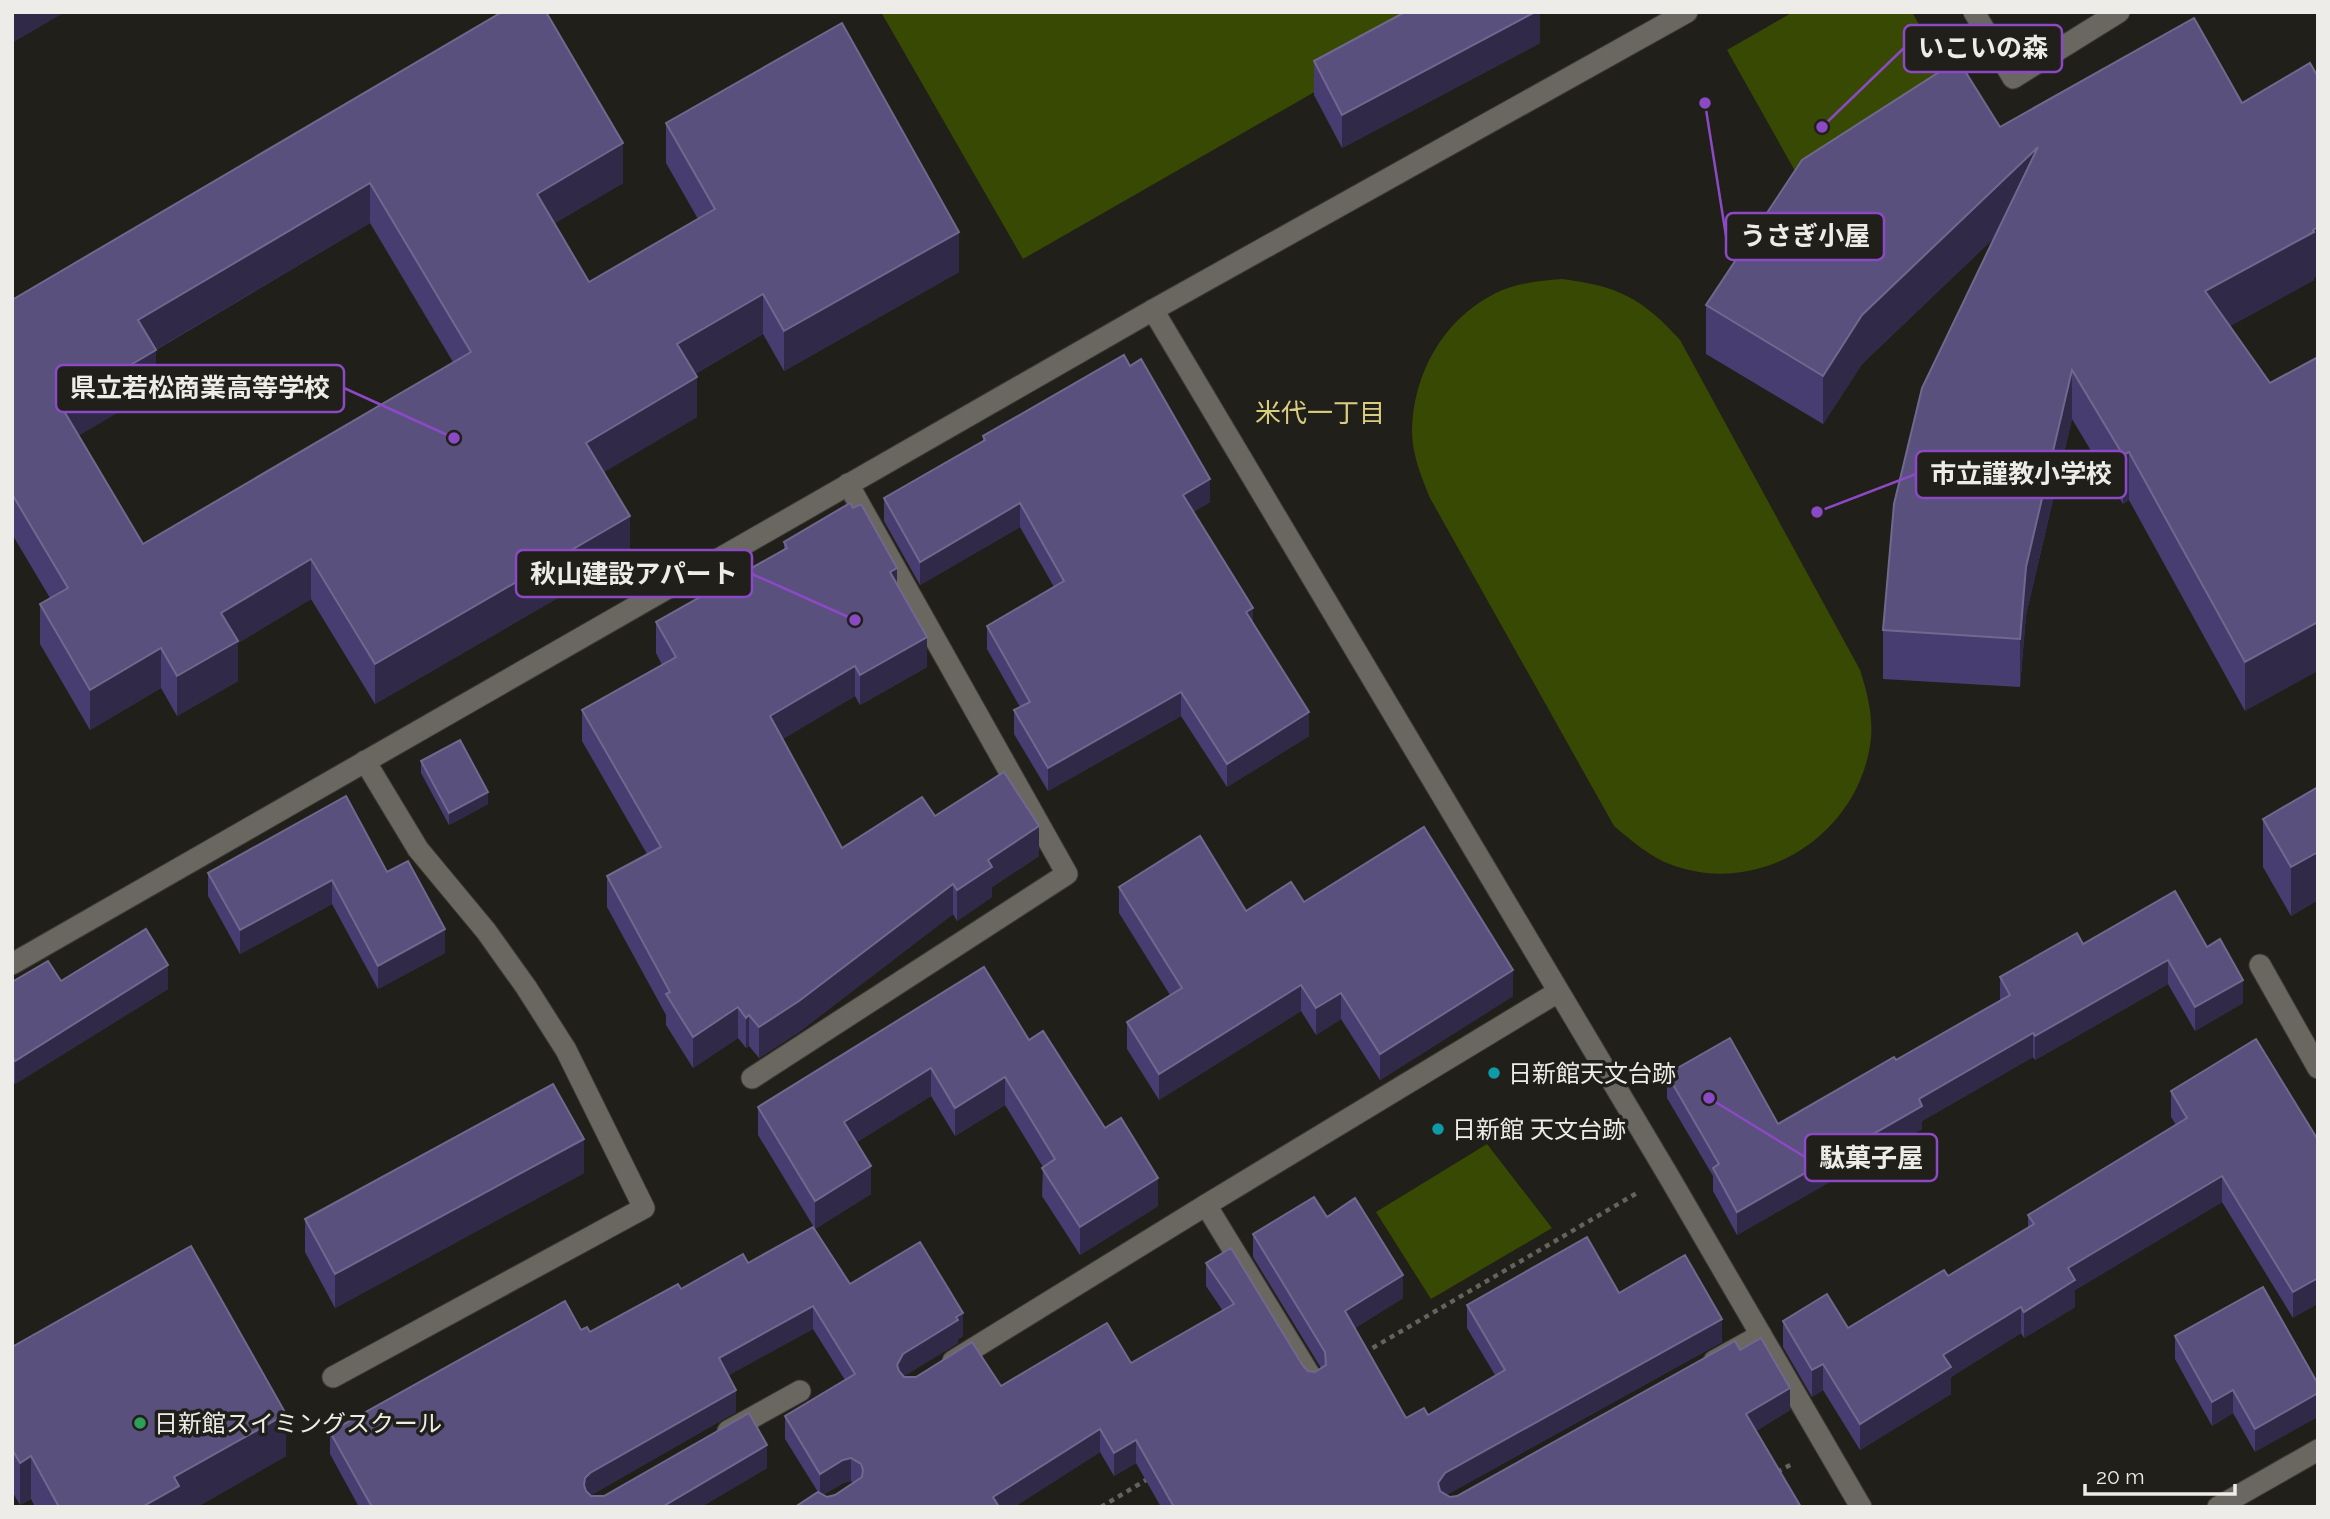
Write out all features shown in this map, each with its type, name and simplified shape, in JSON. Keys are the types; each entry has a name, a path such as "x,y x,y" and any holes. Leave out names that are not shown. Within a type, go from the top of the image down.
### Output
{"street":[{"path":"12,964 1153,310 1686,12"},
{"path":"1974,12 2013,78 2119,12"},
{"path":"1153,310 1668,1175 1861,1507"},
{"path":"752,1078 1067,874 848,484"},
{"path":"333,1377 644,1208 566,1050 486,931 418,849 365,761"},
{"path":"2260,965 2318,1068"},
{"path":"934,1373 1558,992"},
{"path":"1206,1205 1314,1382"},
{"path":"1702,1368 1761,1335"},
{"path":"716,1438 800,1391"},
{"path":"2218,1507 2318,1450"}],"path":[{"path":"1314,1382 1668,1175"},
{"path":"1765,1479 1825,1445"},
{"path":"1101,1507 1160,1472"}],"green space":[{"path":"881,12 1444,12 1447,16 1023,259"},
{"path":"1793,12 1912,12 1951,82 1795,171 1727,50"},
{"path":"1562,279 1599,286 1628,296 1653,314 1680,340 1860,670 1871,720 1871,738 1863,772 1848,803 1827,829 1801,849 1772,864 1740,872 1706,873 1672,865 1634,843 1614,826 1430,498 1420,473 1412,440 1414,410 1425,369 1446,334 1476,305 1502,290"},
{"path":"1487,1144 1552,1228 1431,1299 1376,1212"}],"building":[{"path":"502,12 546,12 623,143 537,194 589,282 715,209 666,123 842,23 959,232 784,331 763,294 677,344 697,377 586,443 630,516 375,664 311,559 221,613 238,641 177,676 161,648 90,690 40,604 68,588 12,494 12,300","holes":["370,183 471,352 143,544 61,406 156,350 138,320"]},
{"path":"1405,12 1535,12 1342,115 1314,61"},
{"path":"2194,18 2242,103 2310,63 2318,77 2318,227 2314,232 2205,291 2270,383 2318,357 2318,622 2245,662 2129,452 2123,455 2072,370 2026,567 2020,639 1883,630 1894,504 1922,388 2038,147 1862,315 1823,376 1706,305 1802,160 1958,60 2000,127"},
{"path":"1124,355 1130,366 1141,359 1210,479 1183,495 1253,608 1246,612 1309,712 1227,764 1181,692 1048,768 1014,710 1030,702 987,626 1064,581 1020,503 920,562 884,498 985,440 983,436"},
{"path":"850,503 853,508 861,504 897,568 890,572 927,637 860,675 855,666 770,716 842,848 922,797 935,816 1004,772 1039,826 988,860 992,867 957,890 953,884 799,1001 759,1027 749,1015 746,1018 738,1007 693,1037 666,994 670,992 607,876 661,847 582,710 676,657 656,622 787,548 784,542"},
{"path":"460,740 488,792 449,813 421,761"},
{"path":"2318,787 2318,852 2291,867 2263,819"},
{"path":"346,796 387,872 408,861 445,929 378,966 332,880 240,930 208,873"},
{"path":"1424,827 1513,970 1380,1054 1341,993 1316,1008 1301,985 1159,1074 1127,1022 1182,988 1119,887 1200,836 1246,911 1291,882 1304,902"},
{"path":"2175,891 2207,947 2220,939 2243,980 2195,1007 2168,960 1919,1099 1922,1106 1737,1212 1713,1168 1719,1164 1667,1074 1730,1038 1778,1124 1894,1057 1896,1060 2010,995 2000,977 2077,933 2083,944"},
{"path":"146,929 168,965 15,1061 12,1056 12,982 48,961 61,981"},
{"path":"984,967 1029,1040 1043,1031 1105,1128 1121,1118 1158,1178 1080,1227 1042,1168 1055,1159 1005,1077 955,1108 931,1068 844,1122 871,1166 815,1201 758,1107"},
{"path":"2256,1039 2318,1140 2318,1278 2293,1292 2222,1176 2068,1268 2075,1280 2024,1312 2021,1307 1943,1355 1951,1367 1860,1424 1823,1364 1812,1370 1783,1321 1827,1294 1848,1328 1944,1270 1948,1276 2034,1224 2028,1215 2187,1118 2171,1091"},
{"path":"553,1084 584,1139 335,1274 305,1219"},
{"path":"1314,1197 1327,1217 1355,1198 1403,1275 1345,1311 1406,1418 1424,1408 1428,1415 1505,1370 1467,1305 1587,1237 1619,1293 1685,1255 1722,1319 1445,1473 1438,1483 1440,1491 1450,1497 1457,1496 1735,1341 1740,1350 1761,1338 1790,1388 1746,1414 1801,1507 1174,1507 1136,1440 1114,1453 1100,1429 993,1497 999,1507 795,1507 818,1492 827,1497 835,1495 862,1477 863,1470 861,1464 851,1458 820,1474 785,1416 855,1374 813,1306 719,1358 736,1390 585,1478 586,1491 591,1496 604,1496 749,1413 767,1445 662,1507 372,1507 330,1432 565,1301 581,1330 587,1327 590,1332 678,1284 681,1289 743,1254 748,1263 813,1227 850,1284 920,1242 963,1313 956,1317 958,1320 903,1354 897,1365 904,1377 916,1377 972,1342 1001,1386 1107,1323 1131,1363 1234,1304 1206,1263 1231,1248 1303,1366 1308,1371 1315,1372 1326,1365 1325,1352 1253,1234"},
{"name":"日新館スイミングスクール","path":"191,1246 286,1414 174,1477 179,1486 142,1507 59,1507 31,1456 20,1463 12,1449 12,1347"},
{"path":"2263,1287 2318,1384 2318,1393 2255,1429 2233,1390 2212,1402 2175,1336"}],"place":[{"name":"うさぎ小屋","path":"1705,103"},
{"name":"いこいの森","path":"1822,127"},
{"name":"県立若松商業高等学校","path":"454,438"},
{"name":"市立謹教小学校","path":"1817,512"},
{"name":"秋山建設アパート","path":"855,620"},
{"name":"日新館天文台跡","path":"1494,1073"},
{"name":"駄菓子屋","path":"1709,1098"},
{"name":"日新館 天文台跡","path":"1438,1129"},
{"name":"日新館スイミングスクール","path":"140,1423"}],"district":[{"name":"米代一丁目","path":"1320,413"}]}
